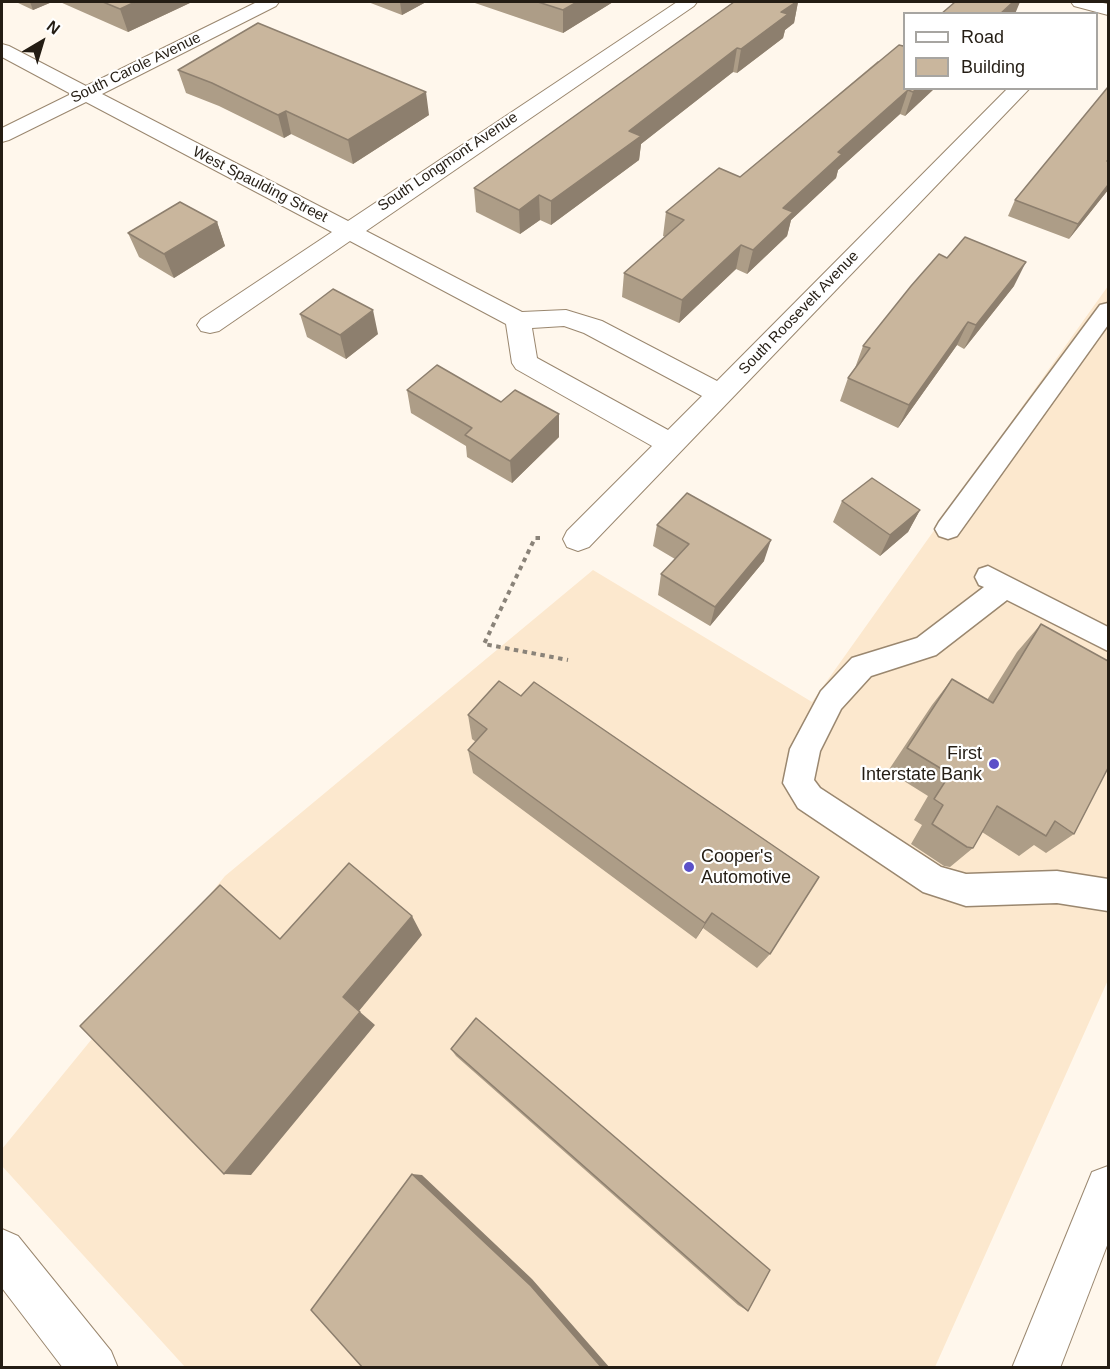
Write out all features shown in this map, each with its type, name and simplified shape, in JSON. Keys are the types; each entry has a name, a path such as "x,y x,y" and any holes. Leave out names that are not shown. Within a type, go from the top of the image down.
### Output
{"street":[{"name":"South Carole Avenue","path":"2,136 270,2"},
{"name":"South Longmont Avenue","path":"210,325 347,230 688,2"},
{"path":"1080,2 1099,8"},
{"name":"West Spaulding Street","path":"2,50 518,320"},
{"name":"South Roosevelt Avenue","path":"578,539 1018,90"},
{"path":"672,444 525,363 518,320 566,318 593,327 720,394"},
{"path":"1036,1368 1108,1188"},
{"path":"2,1252 94,1368"}],"lane":[{"path":"948,529 1108,310"},
{"path":"1108,640 996,582 926,647 862,667 831,700 806,748 798,783 809,798 862,835 934,880 966,890 1057,887 1108,894"}],"path":[{"path":"568,660 483,644 535,538 578,539"}],"shaded area":[{"path":"1108,286 1108,980 935,1367 185,1367 2,1166 2,1149 225,876 593,570 812,702"}],"building":[{"path":"103,2 135,2 120,9"},
{"path":"538,2 577,2 563,10"},
{"path":"734,2 796,2 781,12 788,14 741,49 737,48 629,131 641,136 551,201 539,195 519,210 474,188"},
{"path":"955,2 1013,2 1002,12 943,12"},
{"path":"258,23 426,92 348,140 286,111 278,115 212,83 178,70"},
{"path":"899,45 903,46 903,90 908,90 838,152 842,154 783,208 793,212 753,250 741,245 682,300 624,273 684,220 666,212 719,168 740,177"},
{"path":"1108,87 1108,185 1078,224 1015,200"},
{"path":"180,202 217,222 164,254 128,233"},
{"path":"965,237 1026,262 976,325 968,322 909,405 848,378 870,348 863,346 911,286 939,254 947,258"},
{"path":"333,289 373,310 340,335 300,314"},
{"path":"437,365 501,402 515,390 559,414 510,461 465,435 472,428 407,390"},
{"path":"872,478 920,510 890,535 842,501"},
{"path":"687,493 771,540 715,607 661,574 689,544 657,525"},
{"name":"First Interstate Bank","path":"1041,624 1108,661 1108,768 1074,834 1055,821 1046,836 997,806 973,848 967,847 932,824 943,805 934,799 950,774 907,748 952,679 993,703"},
{"path":"499,681 521,696 534,682 819,877 770,954 712,913 705,923 468,750 487,729 468,715"},
{"path":"349,863 412,916 343,997 360,1012 224,1174 80,1026 220,885 280,939"},
{"path":"476,1018 770,1270 748,1311 451,1049"},
{"path":"412,1174 531,1286 602,1368 363,1368 311,1310"}],"place":[{"name":"First Interstate Bank","path":"994,764"},
{"name":"Cooper's Automotive","path":"689,867"}]}
